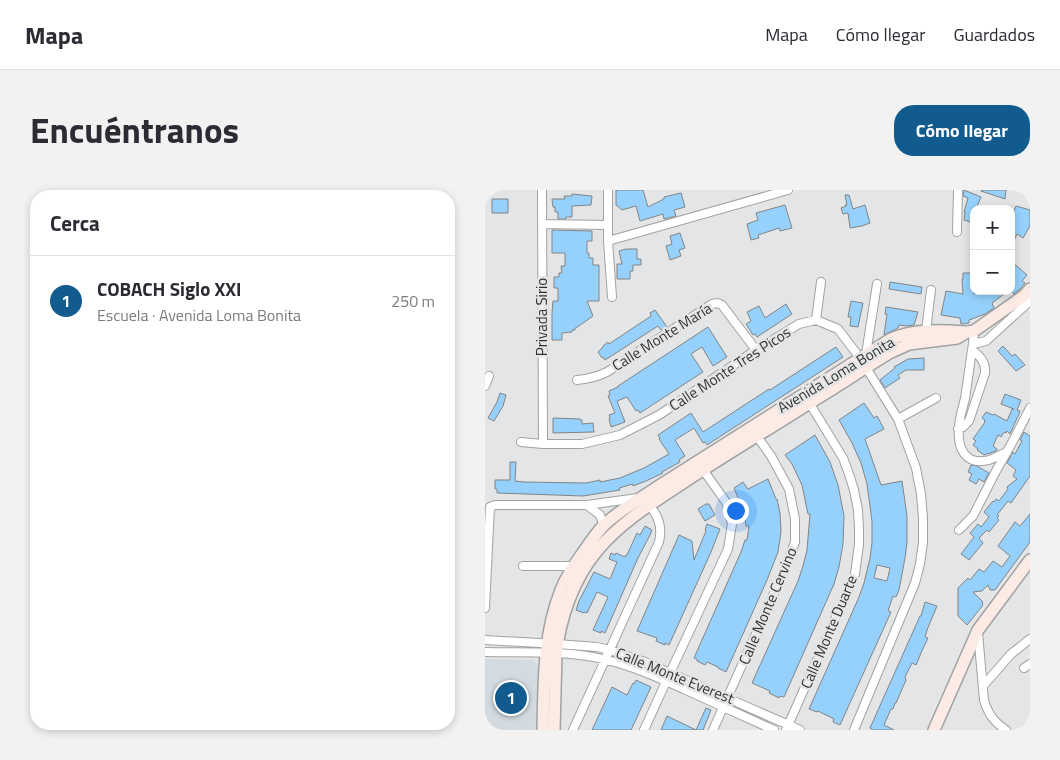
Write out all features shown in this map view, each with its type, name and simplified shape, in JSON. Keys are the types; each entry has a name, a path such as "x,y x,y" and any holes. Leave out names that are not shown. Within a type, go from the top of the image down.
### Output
{"main road":[{"path":"970,331 1030,289"},
{"name":"Avenida Loma Bonita","path":"864,360 909,344 957,338 970,331"},
{"name":"Avenida Loma Bonita","path":"554,730 551,648 577,582 595,553 646,501 807,398 898,336 926,332 970,331"},
{"name":"Avenida Loma Bonita","path":"543,730 552,618 566,580 591,540 603,526 624,509 646,501"},
{"path":"934,730 978,630 1030,560"}],"street":[{"name":"Privada Sirio","path":"542,190 543,444"},
{"path":"607,190 607,241 612,297"},
{"path":"607,241 788,190"},
{"path":"957,232 958,190"},
{"path":"542,224 607,225"},
{"path":"821,282 816,320 838,329 864,360 897,419 916,468 923,518 923,542 915,583 854,730"},
{"path":"864,360 877,284"},
{"path":"926,332 931,290"},
{"path":"973,347 986,341 1030,301"},
{"name":"Calle Monte María","path":"577,380 598,377 712,304 717,303 722,305 756,350"},
{"name":"Calle Monte Tres Picos","path":"521,442 582,444 620,435 659,414 799,324 816,320"},
{"path":"970,331 973,347 959,429 959,444 964,455 977,461 992,459 1007,452"},
{"path":"959,429 969,421 986,367 973,347"},
{"path":"485,386 489,376"},
{"name":"Calle Monte Duarte","path":"787,728 855,574 859,544 858,510 849,474 843,458 807,398"},
{"path":"897,419 935,398"},
{"path":"959,530 973,516 1030,408"},
{"name":"Calle Monte Cervino","path":"713,730 795,542 795,520 789,489 771,456 754,431"},
{"path":"645,730 728,548 732,524 726,502 700,465"},
{"path":"485,608 491,507 495,505 587,505 646,501 657,514 661,536 659,542 573,730"},
{"path":"587,505 599,515 603,526"},
{"path":"523,566 574,566"},
{"path":"978,630 986,708 996,724 1005,730"},
{"path":"983,686 1011,654 1030,639"},
{"name":"Calle Monte Everest","path":"485,640 551,648 625,665 666,681 774,730"},
{"name":"Calle Monte Everest","path":"485,652 597,647 610,650 645,662 728,697 787,728 800,730"}],"shaded area":[{"path":"485,659 533,660 538,665 536,730 485,730"}],"building":[{"path":"616,190 643,190 648,207 664,199 664,197 681,193 685,207 674,210 676,216 664,219 663,214 640,221 636,206 622,210 616,205"},
{"path":"964,190 981,197 978,205 970,205 970,222 964,220 968,198 963,196"},
{"path":"1006,190 1005,199 981,191"},
{"path":"572,194 592,196 591,205 572,206 572,217 558,219 558,212 555,212 552,199 565,199 564,196 572,196"},
{"path":"845,195 849,195 853,209 865,205 870,223 850,228 848,213 843,214 841,208 847,205"},
{"path":"492,199 508,199 508,213 492,213"},
{"path":"785,205 792,228 780,231 779,228 758,235 759,238 751,240 747,224 758,220 756,213"},
{"path":"1016,206 1030,210 1030,226 1023,238 1017,234 1015,238"},
{"path":"552,230 592,231 592,241 587,241 587,253 589,253 589,258 593,258 593,265 599,265 599,301 587,301 593,316 575,328 575,330 572,330 572,332 562,333 562,340 552,340 552,313 553,301 558,301 558,288 554,288 554,277 559,277 559,273 562,273 561,266 565,266 565,253 552,253"},
{"path":"680,233 685,248 679,250 681,256 670,260 666,246 672,244 670,236"},
{"path":"637,249 637,259 641,259 641,265 633,265 633,271 630,271 630,279 617,279 617,264 622,264 619,251"},
{"path":"1015,264 1027,275 1022,281 1025,283 1015,293"},
{"path":"963,273 970,273 970,295 1003,295 992,303 994,308 985,314 969,320 969,323 961,324 960,318 941,315 946,291 963,294"},
{"path":"890,282 922,287 921,294 889,289"},
{"path":"851,301 863,303 858,327 850,326 851,317 848,317"},
{"path":"786,304 792,314 757,337 755,334 753,335 746,324 751,321 747,312 759,306 765,318"},
{"path":"886,307 918,312 914,325 899,325 898,328 884,335"},
{"path":"655,310 667,327 661,330 658,326 605,360 602,358 598,352 603,346 651,316 650,313"},
{"path":"708,327 727,357 713,366 702,347 691,354 703,372 640,413 638,410 636,411 627,397 617,401 625,422 611,427 609,415 615,413 608,396 610,395 609,391 618,387"},
{"path":"1003,346 1012,356 1015,354 1025,365 1016,371 998,351"},
{"path":"836,347 843,357 707,445 705,442 703,443 694,428 675,440 685,456 679,460 680,462 663,473 646,481 633,486 633,484 619,488 620,490 583,496 497,493 497,489 495,489 495,480 510,480 510,462 516,462 515,481 586,483 620,478 644,468 669,454 658,435 691,413 703,432"},
{"path":"924,358 924,370 906,370 898,375 900,378 885,388 880,380 894,367 908,359"},
{"path":"500,393 506,395 503,406 494,421 488,418"},
{"path":"1005,394 1021,400 1017,410 1020,411 1019,414 1010,434 1007,431 1001,437 998,435 993,446 997,449 996,451 984,455 973,445 976,441 973,439 985,422 982,418 986,412 1007,421 1012,409 1014,409 1001,404"},
{"path":"864,403 874,418 877,416 884,429 865,439 881,485 902,481 907,516 907,542 899,590 896,597 893,596 888,611 891,612 840,725 833,722 834,719 809,709 864,583 872,543 872,521 867,484 861,463 839,420","holes":["877,565 890,568 887,581 874,578"]},
{"path":"553,418 580,419 582,424 593,423 594,432 553,433"},
{"path":"1024,432 1030,436 1030,476 1011,503 1008,501 997,515 999,520 989,532 987,530 979,538 983,543 969,560 961,554 974,537 970,533 978,524 981,527 989,517 984,512 993,501 996,499 999,501 1008,489 1007,487 1017,479 1013,476 1016,470 1007,463 1013,452 1015,454 1022,441 1020,440"},
{"path":"815,435 830,462 838,485 844,516 843,544 834,584 784,697 780,696 779,698 769,693 770,691 752,683 798,581 807,550 810,514 808,514 802,485 792,464 785,455"},
{"path":"971,465 977,466 989,473 984,482 979,479 976,484 969,480 972,474 968,472"},
{"path":"768,479 777,499 780,513 781,532 778,552 726,672 707,662 705,665 694,658 745,540 747,540 749,526 746,526 744,508 734,488 743,482 748,489"},
{"path":"709,504 715,515 705,521 698,509"},
{"path":"1030,514 1030,542 995,590 990,590 988,585 982,591 973,592 983,602 983,605 967,625 958,616 958,588 968,578 970,580 979,569 984,572 993,561 1002,567 1010,556 998,546 1015,522 1020,526"},
{"path":"707,524 720,529 669,645 665,643 665,645 656,641 657,638 637,631 679,535 692,541 694,560"},
{"path":"645,526 652,530 605,633 593,630 608,597 597,592 587,613 576,610 579,601 594,572 610,579 617,562 609,559 611,553 625,557 637,533 640,535"},
{"path":"925,602 937,606 925,637 928,638 916,665 912,663 896,703 893,709 891,709 884,725 894,730 873,730 870,728 921,616"},
{"path":"636,680 651,687 631,730 592,730 612,687 627,695"},
{"path":"706,708 711,710 703,730 696,730"},
{"path":"667,716 696,730 661,730"}],"place":[{"name":"COBACH Siglo XXI","path":"511,698"}]}
